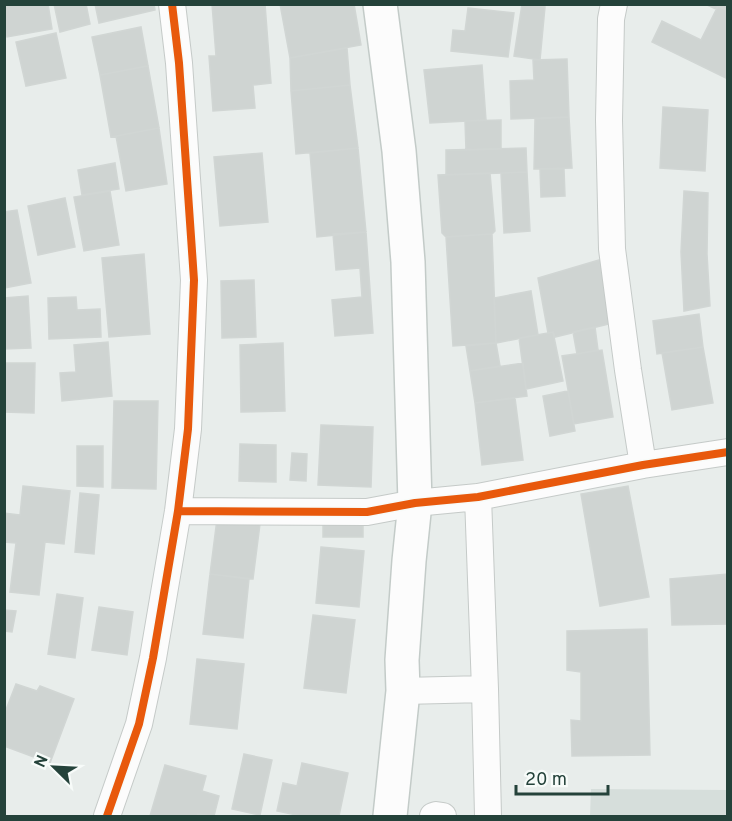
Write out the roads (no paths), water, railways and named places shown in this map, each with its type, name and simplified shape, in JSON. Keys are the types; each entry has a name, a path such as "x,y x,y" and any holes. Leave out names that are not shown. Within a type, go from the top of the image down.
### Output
{"main road":[{"path":"380,4 399,151 408,262 415,503 402,660 403,691 390,816"}],"street":[{"path":"107,816 139,724 153,658 178,511 188,429 194,280 179,63 172,4"},
{"path":"614,4 611,20 609,120 612,249 643,465"},
{"path":"178,511 367,512 415,503 478,496 643,465 728,452"},
{"path":"478,496 488,816"},
{"path":"403,691 485,689"},
{"path":"433,816 442,816"}]}
